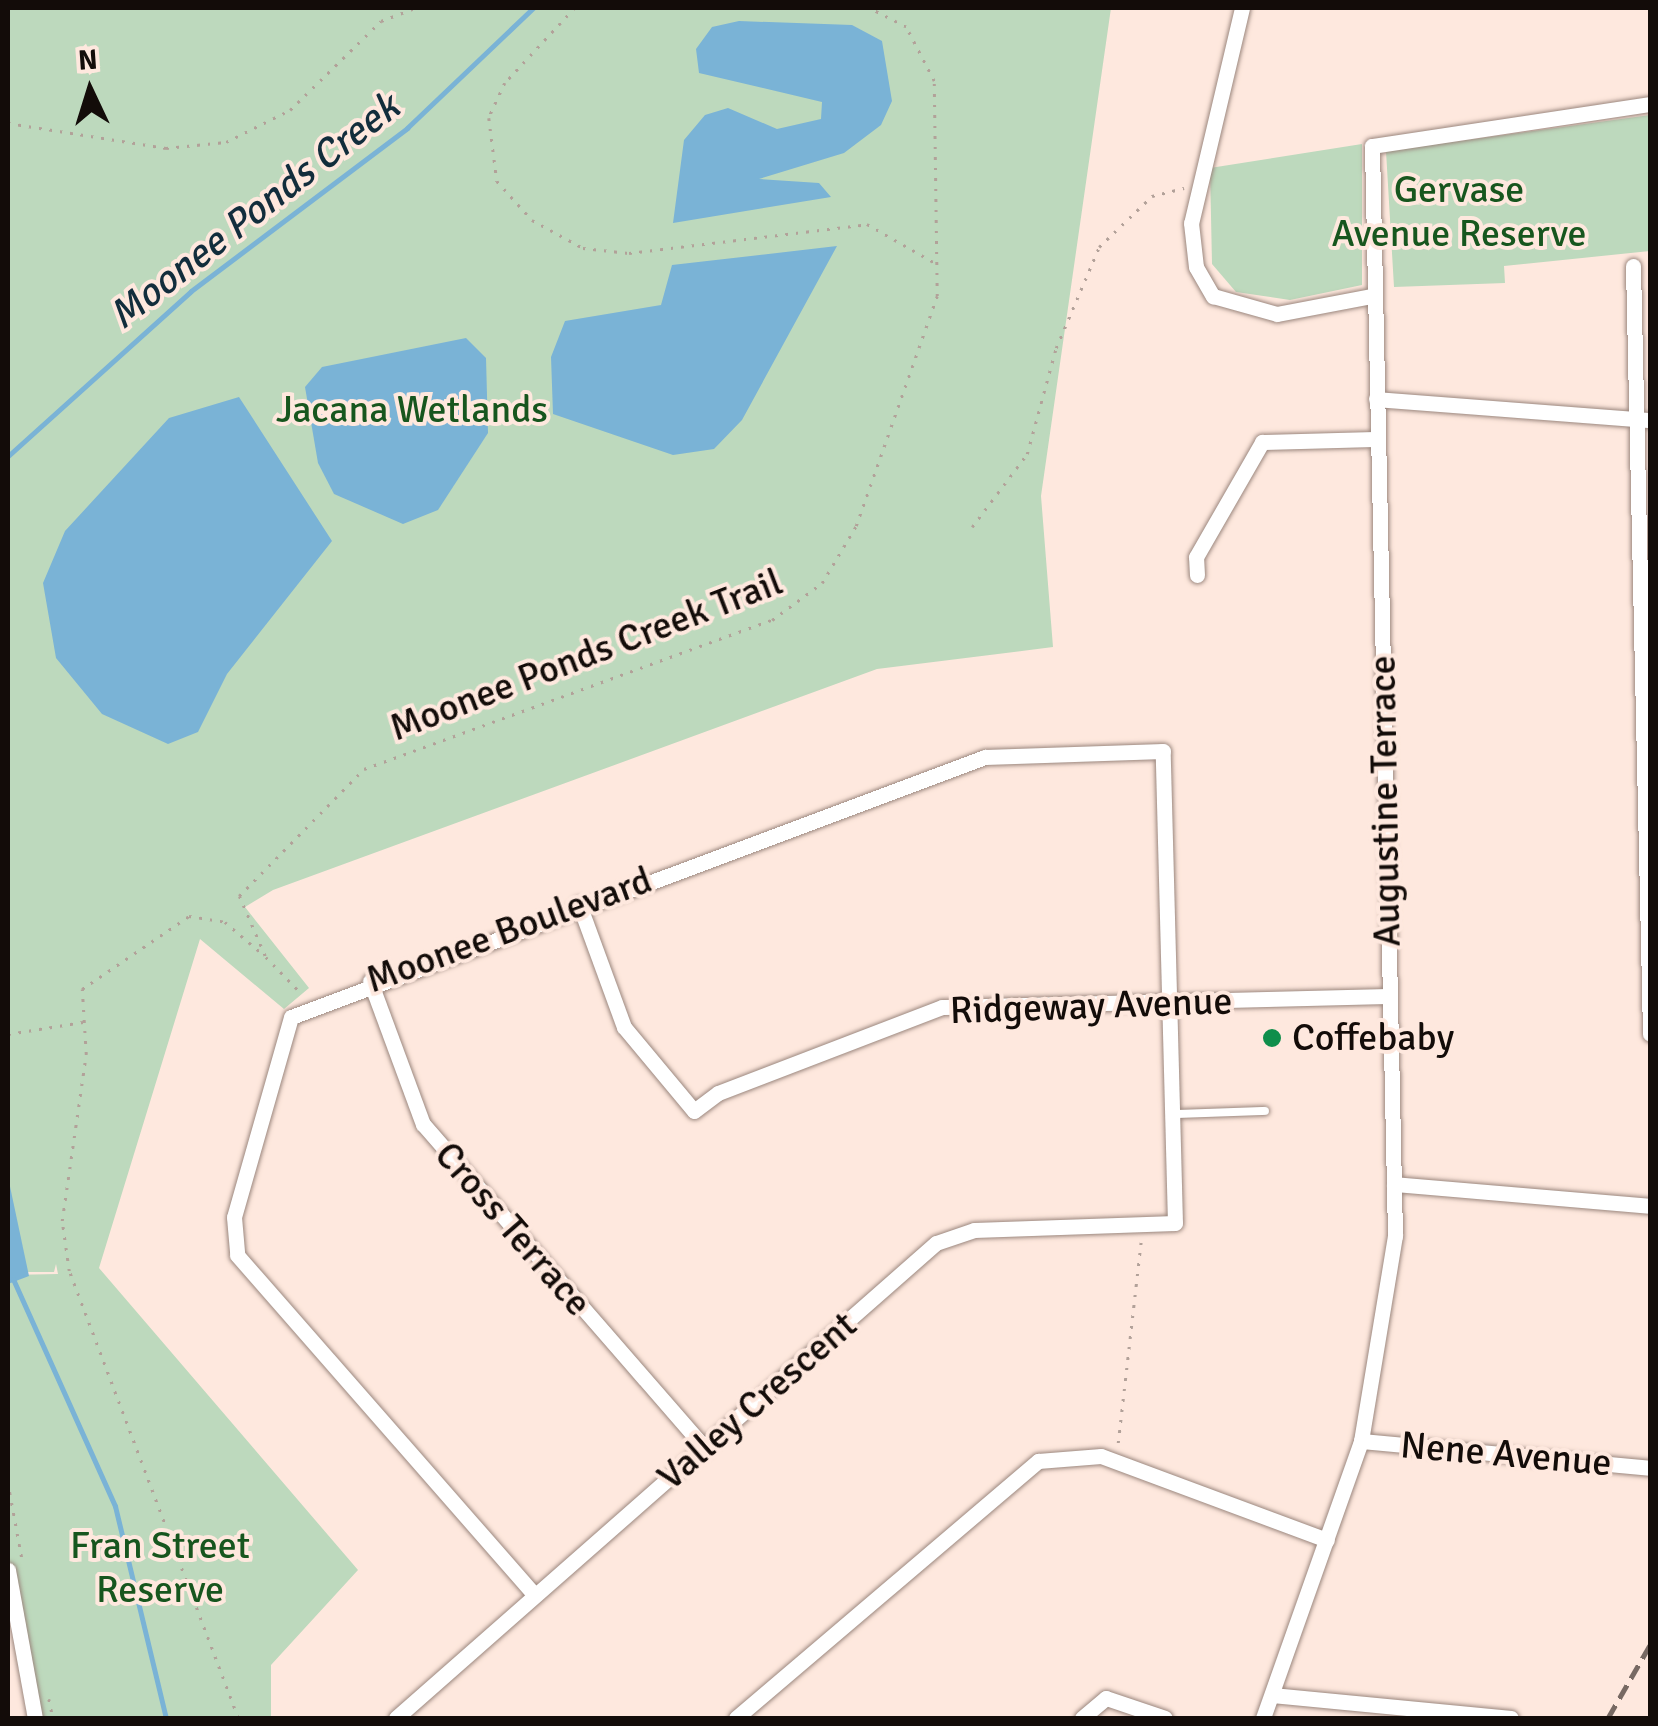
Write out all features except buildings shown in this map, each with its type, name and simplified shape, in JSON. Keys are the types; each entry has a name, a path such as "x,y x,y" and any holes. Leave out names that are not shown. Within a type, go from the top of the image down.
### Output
{"street":[{"path":"1242,8 1191,223 1196,266 1213,296 1277,314 1370,296"},
{"name":"Augustine Terrace","path":"1263,1718 1361,1441 1395,1236 1376,399 1370,296 1372,146 1650,104"},
{"path":"1633,266 1643,420 1650,1034"},
{"path":"1376,399 1643,420"},
{"path":"1198,575 1196,557 1262,442 1376,439"},
{"name":"Moonee Boulevard","path":"535,1595 237,1255 234,1217 290,1016 370,981 985,756 1163,752 1166,1002"},
{"name":"Ridgeway Avenue","path":"580,904 624,1027 694,1110 718,1093 942,1007 1390,996"},
{"name":"Cross Terrace","path":"370,981 424,1124 705,1448"},
{"path":"1166,1002 1169,1114"},
{"name":"Valley Crescent","path":"396,1718 936,1244 974,1230 1175,1223 1169,1114"},
{"path":"1394,1184 1650,1206"},
{"name":"Nene Avenue","path":"1361,1441 1650,1468"},
{"path":"736,1718 1038,1461 1100,1456 1327,1540"},
{"path":"8,1570 35,1718"},
{"path":"1272,1695 1510,1718"},
{"path":"1082,1718 1106,1698 1164,1718"}],"lane":[{"path":"1169,1114 1265,1111"}],"path":[{"path":"8,123 166,148 226,142 290,110 373,28 415,8"},
{"path":"575,8 505,83 489,118 497,181 532,220 583,248 629,253 868,224 935,263"},
{"name":"Moonee Ponds Creek Trail","path":"266,956 240,896 364,768 772,620 814,592 856,526 935,308 941,163 931,70 906,26 869,8"},
{"path":"972,527 1027,454 1098,247 1152,196 1200,184"},
{"path":"238,1718 70,1272 62,1222 88,978 190,916 224,922 266,956 296,990"},
{"path":"8,1034 84,1022"},
{"path":"1118,1444 1142,1241"}],"green space":[{"name":"Jacana Wetlands","path":"8,8 1111,8 1041,496 1053,647 877,669 273,890 245,907 309,988 284,1009 200,939 99,1268 358,1570 271,1665 271,1718 34,1718 8,1559 8,1275 58,1274 56,1264 54,1272 8,1272"},
{"name":"Gervase Avenue Reserve","path":"1650,115 1650,251 1504,266 1505,283 1394,287 1386,151"},
{"path":"1362,144 1362,285 1290,300 1236,292 1212,264 1210,168"}],"water":[{"path":"739,21 852,25 882,41 892,101 881,125 844,153 759,179 819,183 831,197 673,223 684,140 705,115 728,108 777,129 821,119 822,102 699,73 696,49 712,27"},
{"path":"837,246 742,420 714,449 673,455 553,414 551,357 565,321 661,305 672,265"},
{"path":"466,338 486,358 488,433 438,510 403,524 334,494 318,463 305,387 322,367"},
{"path":"239,397 332,541 227,674 198,732 168,744 102,714 56,658 43,583 65,531 169,418"},
{"path":"8,1177 29,1276 8,1284"}],"waterway":[{"name":"Moonee Ponds Creek","path":"8,456 191,291 407,128 533,8"},
{"name":"Moonee Ponds Creek","path":"13,1279 115,1506 166,1718"}],"railway":[{"path":"1608,1718 1650,1645"}],"place":[{"name":"Coffebaby","path":"1272,1038"}],"park label":[{"name":"Fran Street Reserve","path":"160,1568"}]}
